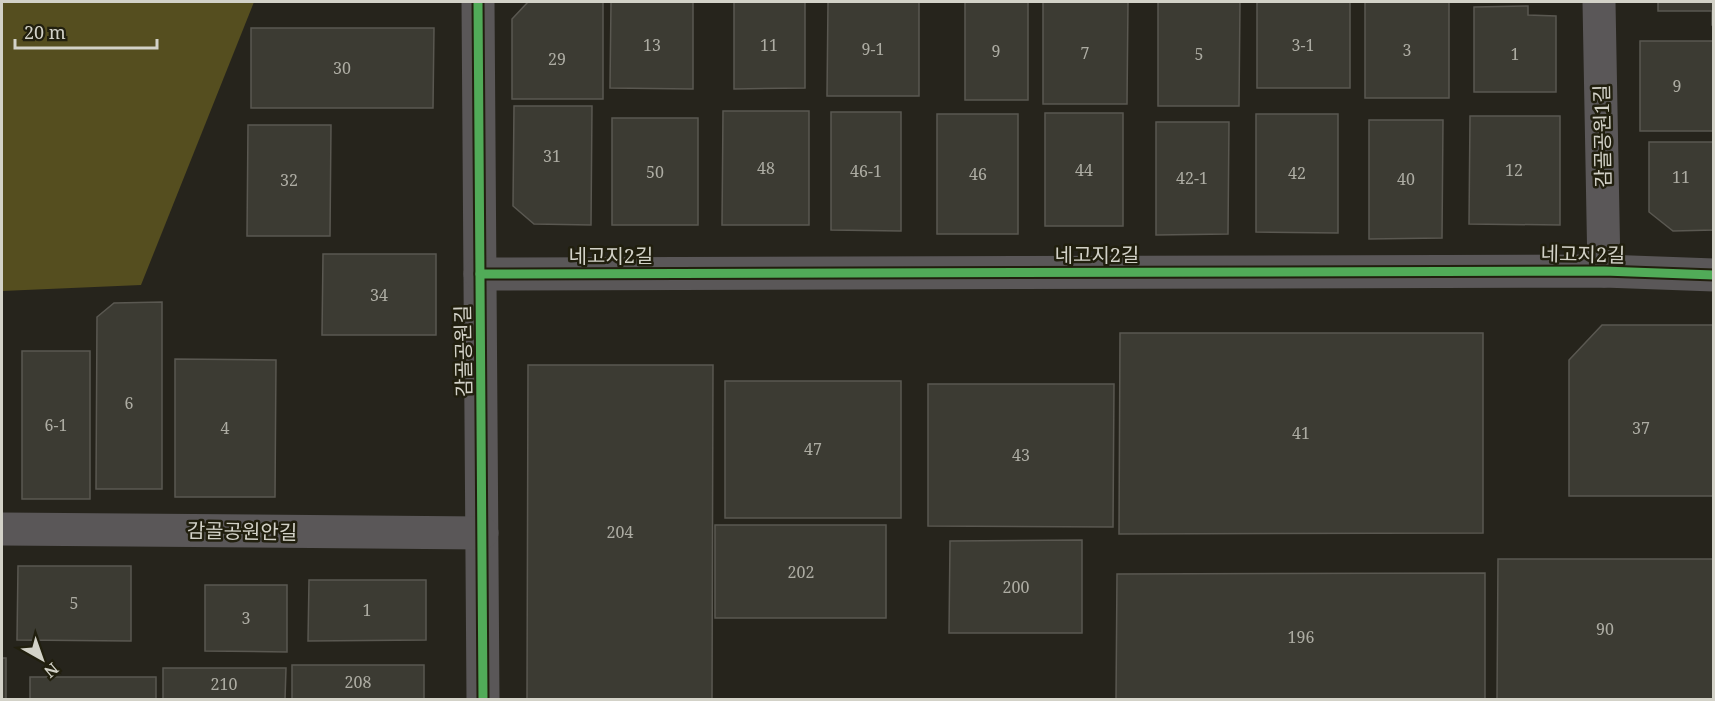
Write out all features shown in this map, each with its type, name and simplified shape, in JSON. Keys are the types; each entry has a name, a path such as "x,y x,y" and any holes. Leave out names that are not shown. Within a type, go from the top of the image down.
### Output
{"street":[{"name":"감골공원길","path":"478,2 483,699"},
{"name":"감골공원1길","path":"1599,2 1604,271"},
{"name":"네고지2길","path":"480,273 1604,271 1713,275"},
{"name":"감골공원안길","path":"2,529 482,533"}],"shaded area":[{"path":"2,2 254,2 141,285 2,291"}],"building":[{"path":"528,2 603,2 603,99 512,99 512,19"},
{"path":"611,2 693,2 693,89 610,88"},
{"path":"734,2 805,2 805,88 734,89"},
{"path":"828,2 919,2 919,96 827,96"},
{"path":"965,2 1028,2 1028,100 965,100"},
{"path":"1043,2 1128,2 1127,104 1043,104"},
{"path":"1158,2 1240,2 1239,106 1158,106"},
{"path":"1257,2 1350,2 1350,88 1257,88"},
{"path":"1365,2 1449,2 1449,98 1365,98"},
{"path":"1658,2 1714,2 1714,25 1712,25 1712,11 1658,11"},
{"path":"1528,6 1528,15 1556,16 1556,92 1474,92 1474,7"},
{"path":"251,28 434,28 433,108 251,108"},
{"path":"1640,41 1714,41 1714,131 1640,131"},
{"path":"514,106 592,106 591,225 534,224 513,206"},
{"path":"723,111 809,111 809,225 722,225"},
{"path":"831,112 901,112 901,231 831,230"},
{"path":"1045,113 1123,113 1123,226 1045,226"},
{"path":"937,114 1018,114 1018,234 937,234"},
{"path":"1256,114 1338,114 1338,233 1256,232"},
{"path":"1470,116 1560,116 1560,225 1469,224"},
{"path":"612,118 698,118 698,225 612,225"},
{"path":"1369,120 1443,120 1442,238 1369,239"},
{"path":"1156,122 1229,122 1228,234 1156,235"},
{"path":"248,125 331,125 330,236 247,236"},
{"path":"1649,142 1714,142 1714,230 1673,231 1649,212"},
{"path":"323,254 436,254 436,335 322,335"},
{"path":"162,302 162,489 96,489 97,317 114,303"},
{"path":"1602,325 1714,325 1714,496 1569,496 1569,360"},
{"path":"1120,333 1483,333 1483,533 1119,534"},
{"path":"22,351 90,351 90,499 22,499"},
{"path":"175,359 276,360 275,497 175,497"},
{"path":"528,365 713,365 712,700 527,700"},
{"path":"725,381 901,381 901,518 725,518"},
{"path":"928,384 1114,384 1113,527 928,526"},
{"path":"715,525 886,525 886,618 715,618"},
{"path":"1082,540 1082,633 949,633 950,541"},
{"path":"1498,559 1714,559 1714,700 1497,700"},
{"path":"18,566 131,566 131,641 17,640"},
{"path":"1485,573 1485,700 1116,700 1117,574"},
{"path":"309,580 426,580 426,640 308,641"},
{"path":"205,585 287,585 287,652 205,651"},
{"path":"2,658 6,658 6,700 2,700"},
{"path":"292,665 424,665 424,700 292,700"},
{"path":"163,668 286,668 285,700 163,700"},
{"path":"30,677 156,677 156,700 30,700"}],"cycle path":[{"path":"478,2 483,700"},
{"path":"480,274 1604,271 1714,275"}]}
